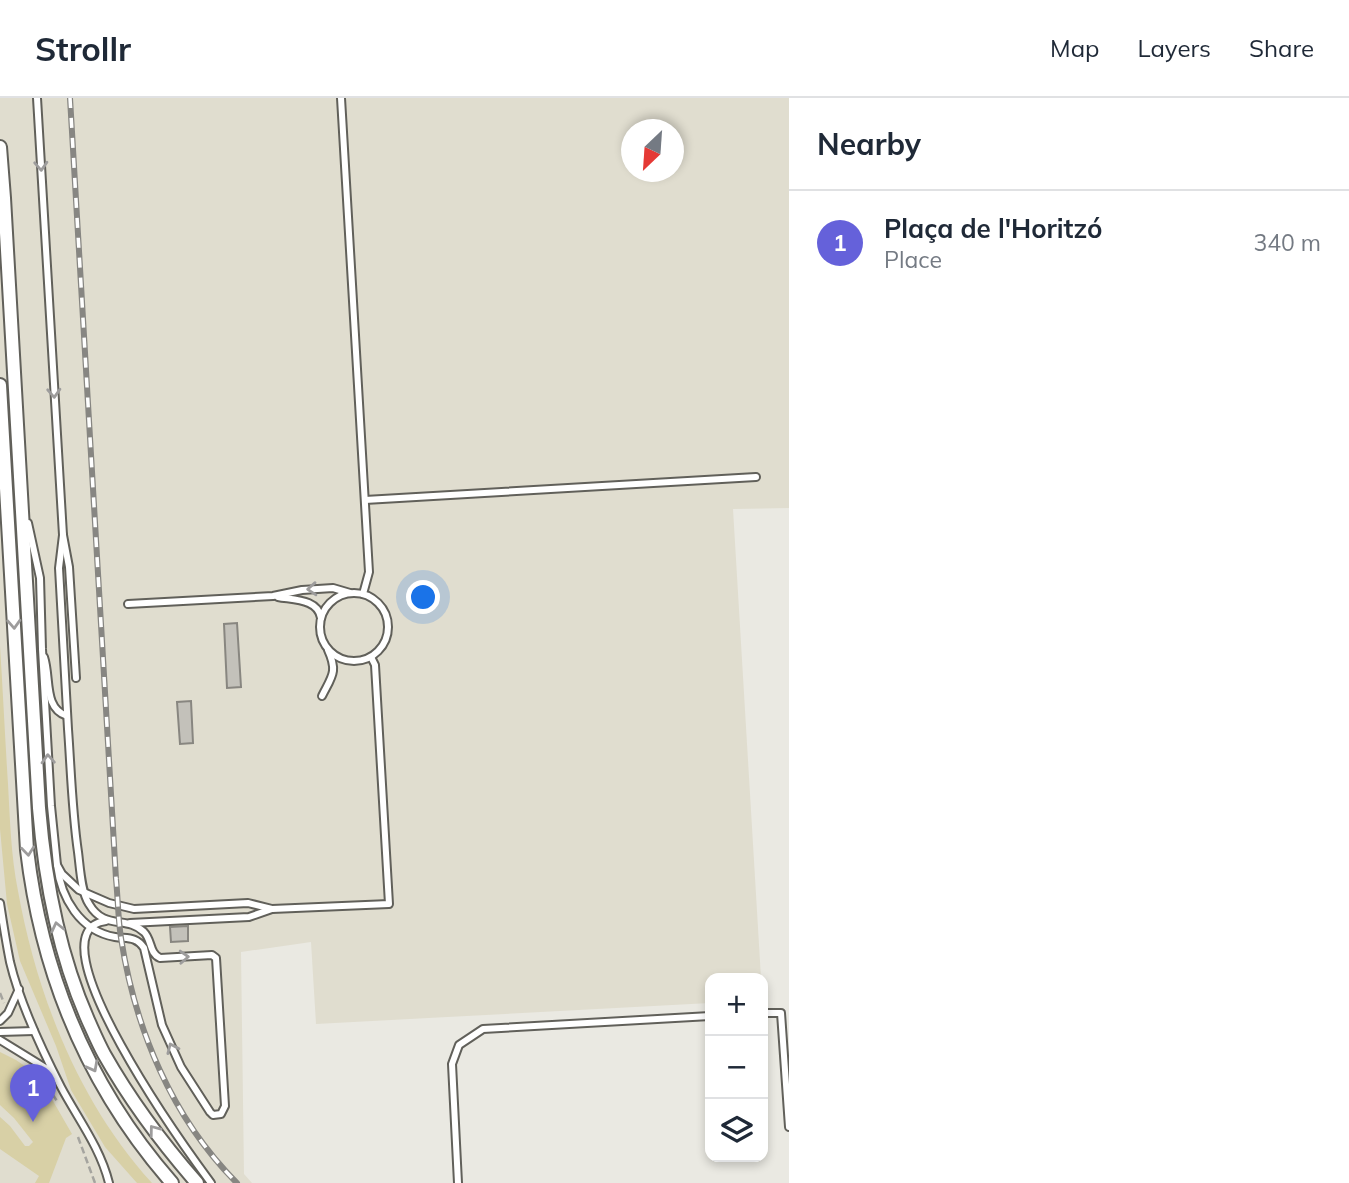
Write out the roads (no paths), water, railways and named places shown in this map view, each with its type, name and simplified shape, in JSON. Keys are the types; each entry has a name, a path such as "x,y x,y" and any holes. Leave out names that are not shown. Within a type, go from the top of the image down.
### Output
{"street":[{"path":"0,146 43,849 47,878 58,935 77,993 103,1052 136,1106 172,1155 197,1183"},
{"path":"0,385 26,839 41,933 58,989 79,1041 132,1132 172,1183"}],"lane":[{"path":"37,98 63,535 69,567 76,678"},
{"path":"341,98 369,572 363,594"},
{"path":"365,500 756,477"},
{"path":"22,494 40,578 51,806 63,894 78,916 91,927 114,937 134,938 144,948 162,1025 181,1068 210,1112 214,1115 221,1114 225,1106 216,958 212,955 156,957 145,933 127,923"},
{"path":"63,535 59,568 74,820 86,898 92,909 106,921"},
{"path":"128,604 273,596 332,588 363,594 373,598 381,606 386,615 387,637 371,657 353,661 341,658 326,645"},
{"path":"321,696 334,668 320,629 321,620 331,601 350,593"},
{"path":"273,596 312,604 318,608 321,620"},
{"path":"42,649 48,667 53,706 67,716"},
{"path":"57,865 72,884 85,892 109,903 134,909 247,903 272,909 389,904 375,665 371,657"},
{"path":"0,903 11,963 34,1031 102,1161 109,1183"},
{"path":"147,909 152,915 148,922"},
{"path":"211,1183 121,1047 97,996 86,959 85,935 97,922 249,917 272,909"},
{"path":"0,1021 8,1013 19,989"},
{"path":"768,1013 781,1013 789,1127"},
{"path":"458,1183 452,1064 459,1045 483,1029 705,1016"},
{"path":"0,1032 34,1031"},
{"path":"0,1040 54,1073"}],"railway":[{"path":"70,98 121,938 136,1006 160,1070 193,1130 237,1183"}],"place":[{"name":"Plaça de l'Horitzó","path":"33,1122"}]}
